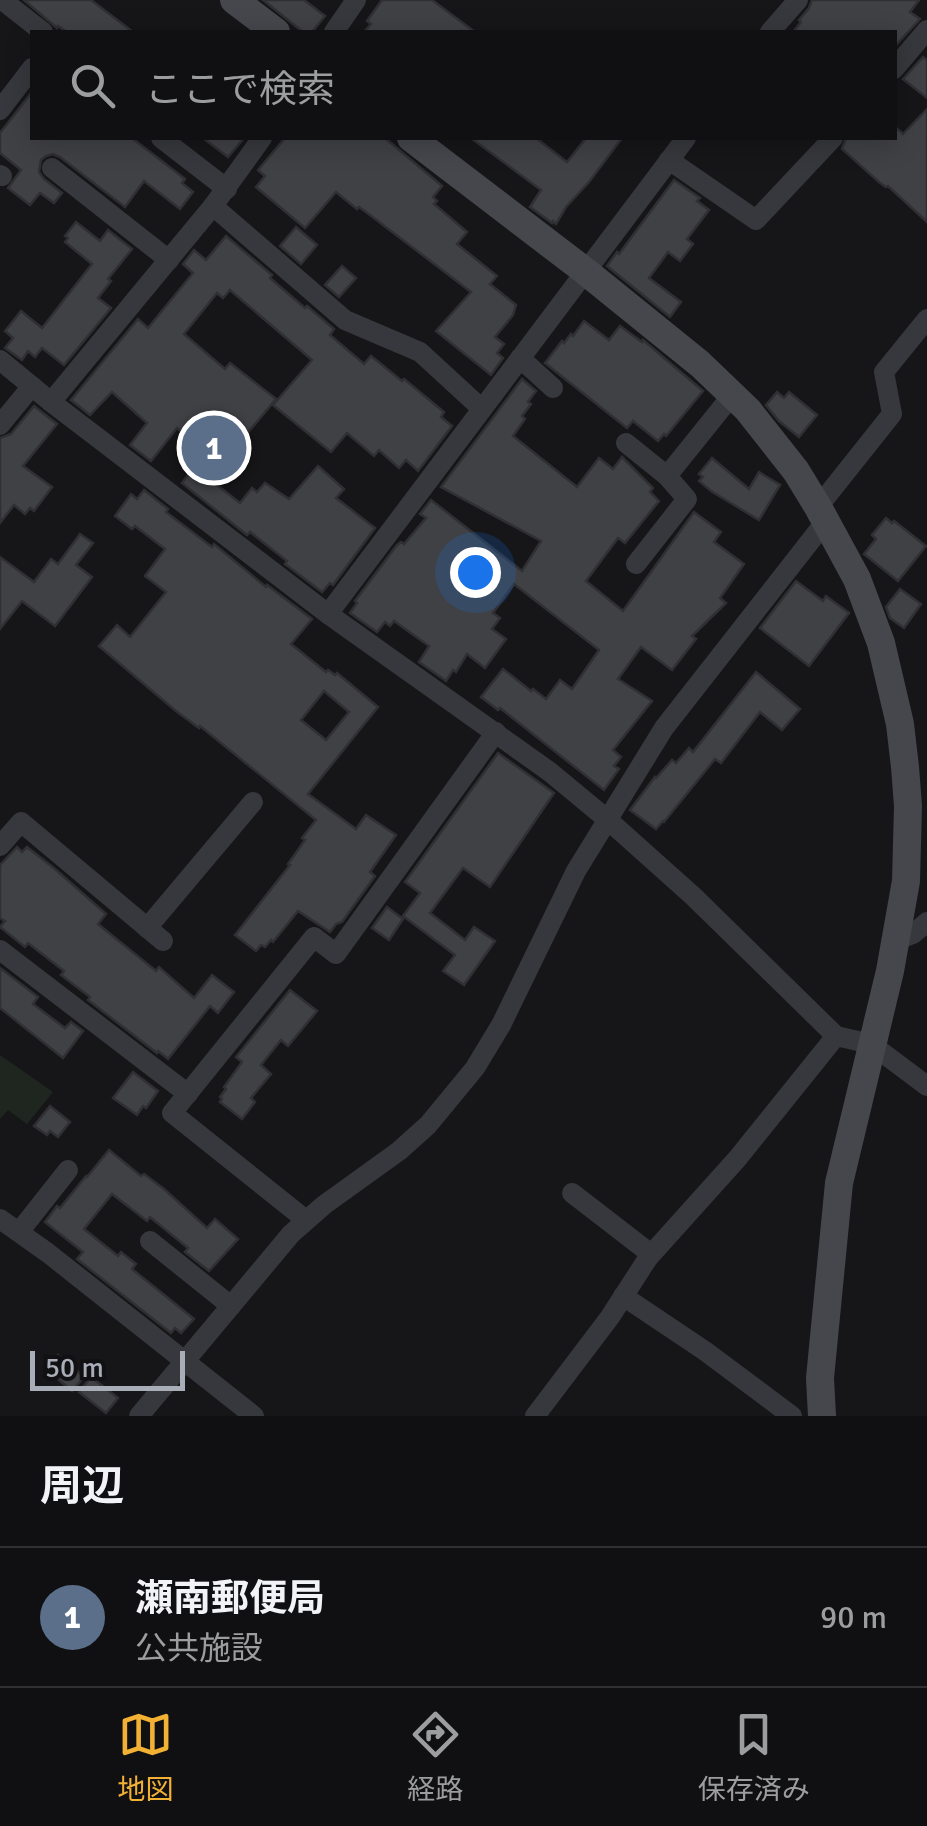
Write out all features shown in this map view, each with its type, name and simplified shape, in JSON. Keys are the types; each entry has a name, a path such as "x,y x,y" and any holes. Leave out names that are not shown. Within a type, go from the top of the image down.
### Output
{"street":[{"path":"2,0 40,30"},
{"path":"234,0 273,30"},
{"path":"335,30 356,0"},
{"path":"772,30 798,0"},
{"path":"897,65 927,30"},
{"path":"0,110 30,71"},
{"path":"164,140 227,189"},
{"path":"52,402 214,206 261,140"},
{"path":"414,140 585,272 733,394 796,471 870,610 900,724 908,806 906,881 897,940 839,1182 820,1378 822,1416"},
{"path":"328,614 684,140"},
{"path":"669,160 756,220 831,140"},
{"path":"52,168 169,260"},
{"path":"214,206 345,320 420,352 482,409"},
{"path":"140,1416 291,1234 414,1138 475,1068 576,872 664,728 822,514 890,404 884,372 927,319"},
{"path":"520,358 554,388"},
{"path":"0,360 328,614 550,772 693,896 836,1036 871,1044 927,1086"},
{"path":"0,425 32,386"},
{"path":"667,476 733,394"},
{"path":"626,443 667,476 687,499 636,564"},
{"path":"306,1220 172,1113 314,937 336,954 496,732"},
{"path":"0,846 22,822 155,934 253,802"},
{"path":"897,940 913,934 927,922"},
{"path":"0,950 188,1094"},
{"path":"536,1416 610,1318 651,1254 737,1159 836,1036"},
{"path":"19,1232 68,1170"},
{"path":"572,1193 651,1254"},
{"path":"0,1219 48,1252 254,1416"},
{"path":"150,1241 230,1306"},
{"path":"623,1296 792,1416"}],"shaded area":[{"path":"0,1055 53,1092 27,1124 8,1110 0,1119"}],"building":[{"path":"24,0 91,0 130,30 64,30 58,26"},
{"path":"263,0 304,0 325,16 314,30 300,30"},
{"path":"382,0 432,0 472,30 366,30 371,24 367,21"},
{"path":"812,0 919,0 910,12 920,19 897,44 897,30 795,30"},
{"path":"923,57 927,60 927,98 903,79"},
{"path":"30,95 30,140 135,140 185,179 182,183 193,192 180,209 144,181 125,207 53,154 41,160 39,172 62,193 54,203 40,193 30,205 8,188 21,170 0,153 0,133"},
{"path":"927,109 927,222 842,149 845,140 897,140 897,129 903,134"},
{"path":"206,140 242,140 228,157"},
{"path":"283,140 387,140 442,186 433,197 437,201 434,204 467,232 457,244 497,276 490,284 516,305 495,337 504,344 497,353 503,358 491,375 436,331 471,292 336,192 305,228 256,187 265,176 258,170"},
{"path":"474,140 539,140 567,162 584,140 620,140 556,224 530,207 541,190"},
{"path":"674,180 700,198 697,201 709,210 687,239 693,244 680,261 668,252 649,278 681,302 670,317 607,266"},
{"path":"76,222 100,241 108,230 132,249 98,298 111,308 64,365 42,348 35,357 28,351 22,360 5,348 13,338 5,331 21,311 42,328 92,264 65,242"},
{"path":"296,227 317,245 301,264 280,246"},
{"path":"226,236 272,275 270,278 334,329 330,335 364,364 371,356 444,412 441,417 452,426 418,471 406,460 399,468 379,450 374,456 347,433 331,452 273,405 312,360 230,290 223,298 217,293 184,334 225,369 230,363 276,399 234,449 201,423 189,438 177,428 151,461 130,445 147,423 112,392 90,415 71,400 138,319 148,328 193,273 183,264 194,250 206,260"},
{"path":"342,266 356,278 339,297 325,285"},
{"path":"584,321 609,340 620,326 643,340 703,391 666,436 658,441 633,421 627,428 545,363"},
{"path":"522,379 536,391 513,436 577,487 599,458 613,469 622,457 653,488 650,492 659,501 625,543 618,538 586,581 623,611 694,512 721,532 714,542 744,564 720,598 726,603 692,636 696,639 672,670 641,647 618,679 652,701 613,750 621,757 614,766 619,769 604,790 481,697 503,669 546,699 560,680 572,689 599,650 514,584 493,613 500,618 492,629 506,639 485,668 467,654 446,681 419,662 429,646 394,621 390,626 385,622 377,632 350,613 397,545 404,544 426,518 420,514 431,500 522,571 541,541 441,487"},
{"path":"777,392 784,398 789,392 817,415 799,437 766,405"},
{"path":"34,406 57,424 23,466 52,487 34,511 30,508 25,514 14,505 0,523 0,438 11,434"},
{"path":"712,458 749,489 759,472 780,485 759,520 699,481 703,477 699,474"},
{"path":"318,466 344,489 336,498 375,528 333,585 330,583 322,592 250,532 247,535 182,483 194,467 240,503 252,488 257,492 265,483 289,499"},
{"path":"144,490 168,509 166,512 312,619 291,644 326,672 337,673 378,707 308,794 356,829 366,815 396,835 370,872 375,876 342,922 330,932 298,911 273,942 256,951 235,935 290,865 305,840 302,838 316,820 99,646 117,625 130,637 166,592 145,576 165,549 115,516 131,494 137,499","holes":["324,691 349,712 326,740 301,720"]},
{"path":"886,518 926,546 898,581 864,554 876,539 872,535"},
{"path":"80,534 93,543 76,565 92,577 55,626 22,601 0,629 0,557 34,582 51,559 58,564"},
{"path":"796,581 823,601 826,596 849,613 809,666 760,628"},
{"path":"900,589 921,604 904,628 890,618 886,607"},
{"path":"756,672 800,709 782,730 760,712 721,763 715,759 656,829 630,810 672,760 676,763 689,748 693,752"},
{"path":"498,753 554,793 490,887 463,868 430,913 465,940 474,927 495,941 464,985 443,971 455,955 403,916 420,893 405,882"},
{"path":"17,847 22,852 27,847 55,869 106,914 98,924 156,971 159,967 194,998 212,975 234,992 218,1013 210,1006 168,1059 157,1053 88,1000 90,997 61,975 64,971 0,927 5,921 0,918 0,865"},
{"path":"387,907 403,919 389,940 372,928"},
{"path":"0,968 38,997 33,1004 65,1028 71,1022 83,1031 63,1058 0,1008"},
{"path":"290,990 317,1011 288,1046 281,1040 261,1065 271,1074 251,1098 255,1102 242,1119 220,1102 220,1097 242,1062 236,1057"},
{"path":"133,1072 158,1091 137,1115 113,1098"},
{"path":"50,1106 70,1122 58,1137 34,1126"},
{"path":"109,1150 164,1189 207,1228 215,1219 238,1239 209,1271 150,1217 147,1221 112,1194 84,1229 118,1256 121,1252 136,1264 132,1269 194,1319 181,1333 175,1328 171,1333 77,1259 83,1252 45,1222"},
{"path":"58,1355 84,1377 72,1391 46,1369"},
{"path":"91,1377 118,1398 106,1413 79,1392"}],"place":[{"name":"瀬南郵便局","path":"214,448"}]}
